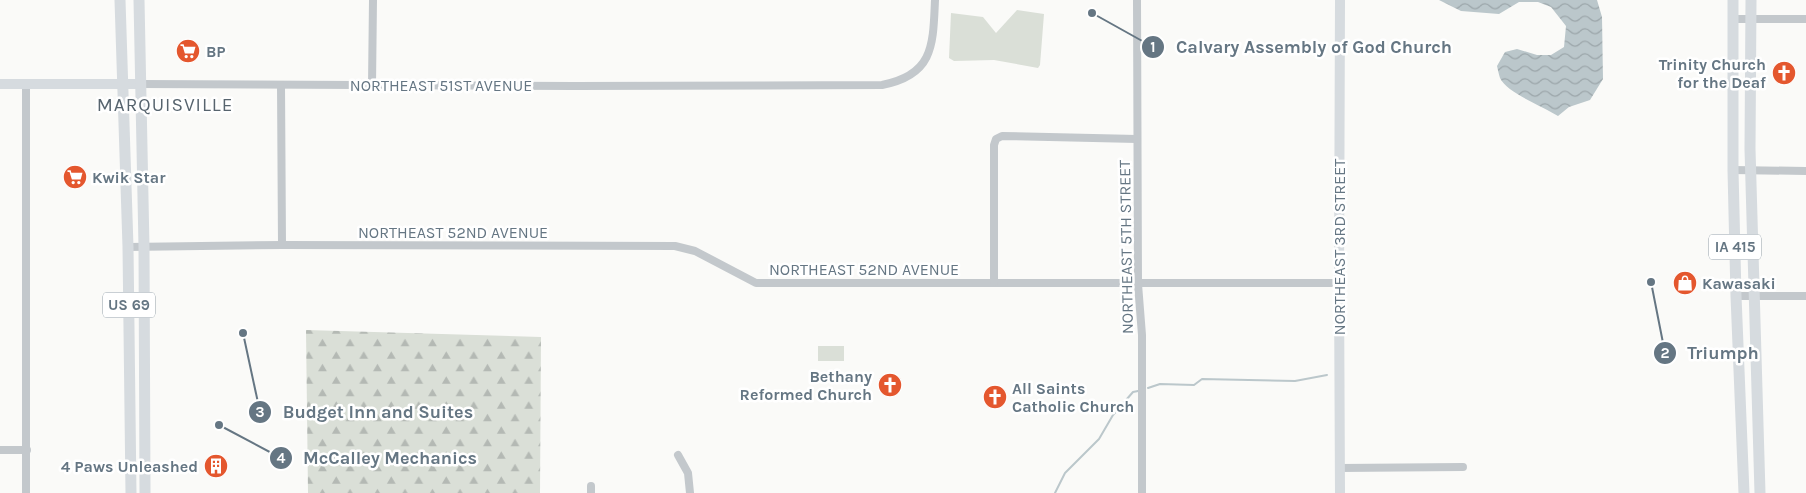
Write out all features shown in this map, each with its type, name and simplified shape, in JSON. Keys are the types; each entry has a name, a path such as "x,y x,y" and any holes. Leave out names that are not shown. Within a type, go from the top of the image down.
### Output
{"main road":[{"name":"US 69","path":"120,0 128,247 131,493"},
{"name":"US 69","path":"139,0 144,247 144,493"},
{"name":"IA 415","path":"1733,0 1733,170 1744,493"},
{"name":"IA 415","path":"1751,0 1751,170 1760,493"}],"street":[{"path":"372,0 372,85"},
{"name":"NORTHEAST 51ST AVENUE","path":"0,84 882,85 909,77 917,72 925,61 933,37 935,0"},
{"name":"NORTHEAST 5TH STREET","path":"1137,0 1138,284 1142,335 1142,493"},
{"name":"NORTHEAST 3RD STREET","path":"1340,0 1340,493"},
{"path":"1733,19 1806,19"},
{"path":"26,84 26,493"},
{"path":"281,85 282,246"},
{"path":"994,282 994,145 996,139 1002,136 1137,140"},
{"path":"1733,170 1806,171"},
{"name":"NORTHEAST 52ND AVENUE","path":"128,247 675,246 695,251 756,284 994,282 1138,284 1339,283"},
{"path":"1736,296 1806,296"},
{"path":"0,450 26,450"},
{"path":"678,455 688,474 690,493"},
{"path":"1340,468 1463,467"}],"green space":[{"path":"1017,10 1044,14 1040,65 1038,68 994,60 954,61 949,58 951,13 983,17 996,33"},
{"path":"306,330 541,337 540,493 308,493"},
{"path":"818,346 844,346 844,361 818,361"}],"water":[{"path":"1439,0 1597,0 1602,17 1603,79 1590,100 1569,107 1558,116 1510,89 1500,78 1497,66 1505,52 1517,49 1537,55 1551,55 1564,47 1566,26 1551,7 1538,2 1519,2 1499,14 1461,11"}],"waterway":[{"path":"1148,388 1160,384 1194,385 1202,379 1295,381 1327,375"},
{"path":"1055,493 1065,473 1099,439 1113,415 1133,392 1138,391"}],"place":[{"name":"Calvary Assembly of God Church","path":"1092,13"},
{"name":"BP","path":"188,51"},
{"name":"Trinity Church for the Deaf","path":"1784,73"},
{"name":"Kwik Star","path":"75,177"},
{"name":"Triumph","path":"1651,282"},
{"name":"Kawasaki","path":"1685,283"},
{"name":"Budget Inn and Suites","path":"243,333"},
{"name":"Bethany Reformed Church","path":"890,385"},
{"name":"All Saints Catholic Church","path":"995,397"},
{"name":"McCalley Mechanics","path":"219,425"},
{"name":"4 Paws Unleashed","path":"216,466"}],"district":[{"name":"MARQUISVILLE","path":"165,105"}]}
